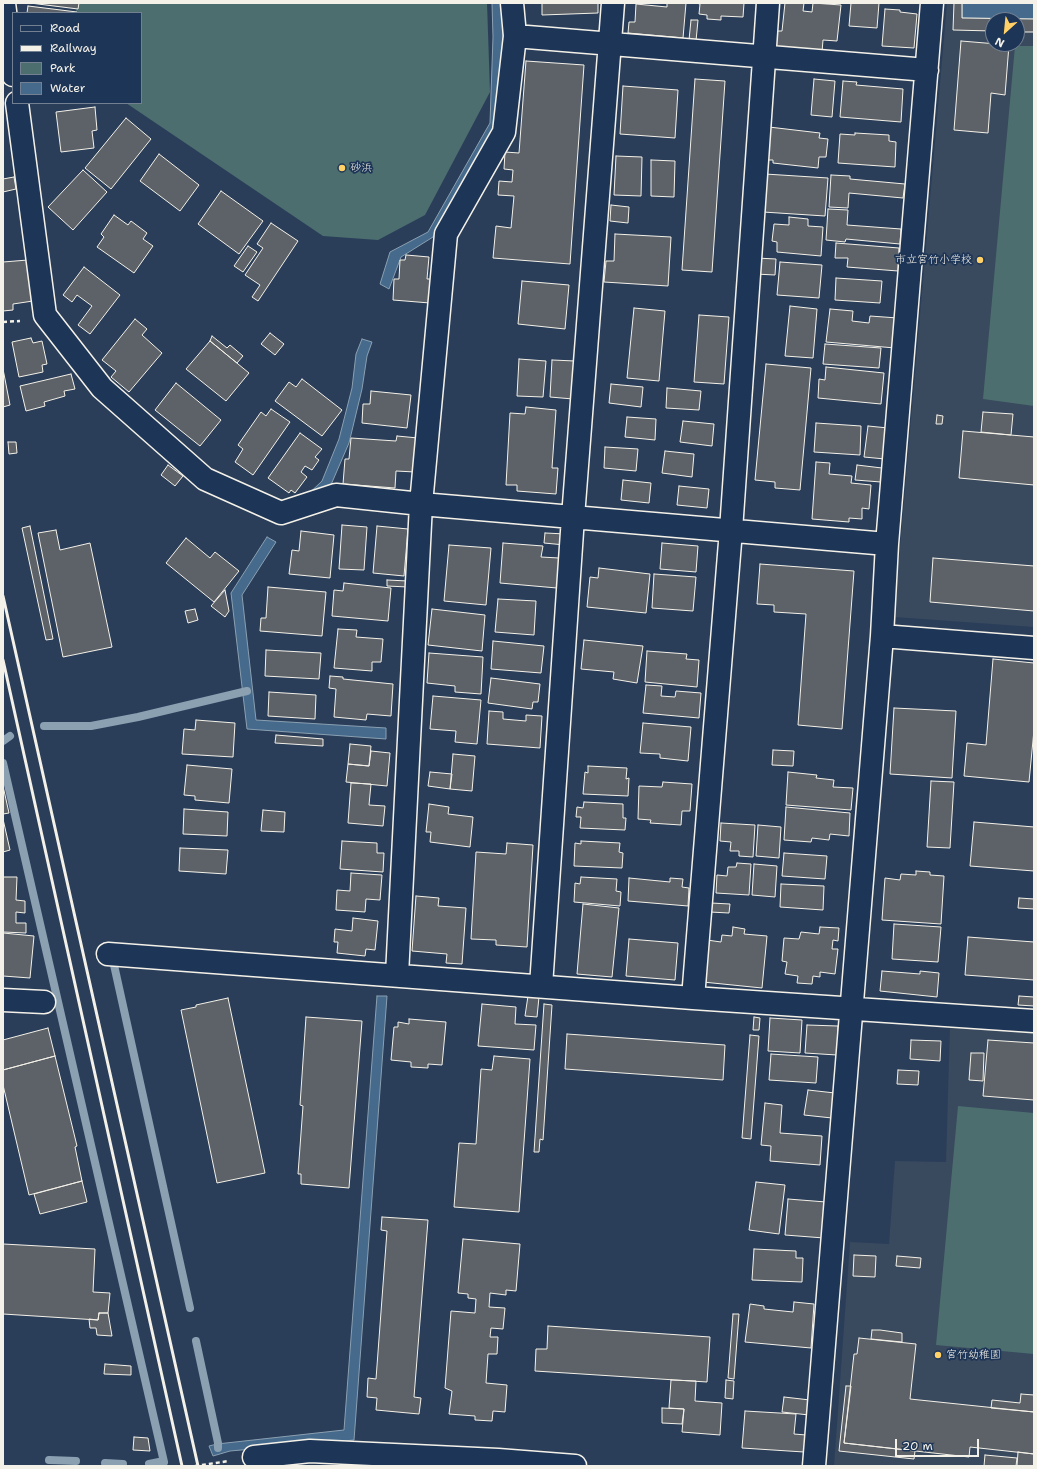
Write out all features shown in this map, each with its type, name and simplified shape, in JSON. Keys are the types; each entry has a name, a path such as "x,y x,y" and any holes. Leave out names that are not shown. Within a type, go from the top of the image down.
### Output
{"street":[{"path":"4,3 12,67"},
{"path":"397,975 421,504 446,234 504,132 515,36 512,3"},
{"path":"541,986 573,517 613,3"},
{"path":"693,998 731,530 768,3"},
{"path":"814,1466 853,1008 882,636 887,544 932,3"},
{"path":"515,36 927,70"},
{"path":"17,104 45,315 102,388 205,479 281,513 336,495 421,504 887,544"},
{"path":"882,636 1034,648"},
{"path":"108,954 693,998 1034,1021"},
{"path":"3,1000 44,1002"},
{"path":"254,1457 310,1451 498,1463 575,1466"}],"path":[{"path":"195,1466 254,1457"}],"shaded area":[{"name":"市立宮竹小学校","path":"947,3 1034,3 1034,627 894,617"},
{"name":"宮竹幼稚園","path":"950,1026 1034,1032 1034,1466 834,1466 850,1242 889,1244 895,1161 946,1162"}],"green space":[{"name":"砂浜","path":"77,3 487,3 490,92 425,215 378,240 323,236 127,104 142,104 142,12 76,12"},
{"path":"1025,46 1034,46 1034,406 983,399 1014,52 1025,52"},
{"path":"958,1106 1034,1113 1034,1354 936,1345"}],"water":[{"path":"492,3 502,3 503,38 499,126 433,237 401,257 389,289 380,284 390,252 428,232 490,123 493,37"},
{"path":"962,3 1034,3 1034,19 1025,19 1025,12 985,12 985,18 962,18"},
{"path":"362,339 372,342 367,356 362,389 349,443 330,487 299,503 322,481 339,439 352,388 356,354"},
{"path":"267,537 276,542 242,595 256,720 386,728 386,739 247,729 231,593"},
{"path":"377,996 387,996 354,1440 230,1451 213,1456 209,1446 217,1444 344,1430"}],"building":[{"path":"30,3 79,3 78,9"},
{"path":"542,3 598,3 598,13 542,15"},
{"path":"667,3 686,3 683,38 628,33 629,22 635,22 636,4 667,7"},
{"path":"696,3 744,3 743,17 721,16 721,20 707,19 707,15 699,14 700,4"},
{"path":"785,3 804,3 803,11 812,12 813,3 841,5 837,41 823,40 822,52 775,48 777,31 782,31"},
{"path":"851,3 879,3 877,28 849,26"},
{"path":"954,3 962,3 962,18 985,18 985,31 953,30"},
{"path":"28,6 77,12 27,12"},
{"path":"885,9 900,10 900,12 917,14 914,48 882,46"},
{"path":"1025,19 1034,19 1034,32 1025,32"},
{"path":"691,20 698,20 696,41 689,40"},
{"path":"961,41 985,43 985,52 1008,52 1005,95 991,93 988,133 954,130"},
{"path":"526,61 584,65 570,264 493,258 496,226 511,228 514,196 498,195 499,181 512,182 513,170 504,169 505,152 519,153"},
{"path":"695,79 725,81 712,272 682,270"},
{"path":"814,79 835,81 832,117 811,115"},
{"path":"843,81 857,82 856,85 903,89 901,122 840,117"},
{"path":"623,86 678,90 675,138 620,134"},
{"path":"95,107 97,130 92,131 94,148 61,152 56,112"},
{"path":"126,118 151,139 111,189 85,168"},
{"path":"769,127 820,133 819,138 828,139 826,157 819,157 818,168 773,163 773,160 766,160"},
{"path":"855,133 889,135 889,141 896,142 895,167 838,163 840,134 855,135"},
{"path":"159,154 199,185 180,211 140,181"},
{"path":"616,156 642,157 641,196 614,195"},
{"path":"651,160 675,161 674,197 651,196"},
{"path":"83,170 107,192 73,230 48,207"},
{"path":"765,174 828,178 825,216 763,212"},
{"path":"831,175 850,176 850,179 905,184 903,198 849,193 848,208 829,207"},
{"path":"14,177 16,189 3,192 3,179"},
{"path":"221,191 263,221 239,254 198,224"},
{"path":"611,205 629,207 628,223 610,221"},
{"path":"828,209 848,210 847,225 901,229 900,244 846,239 845,242 826,240"},
{"path":"114,215 128,225 131,221 147,233 143,239 153,246 134,273 97,247 104,237 101,234"},
{"path":"789,217 808,219 808,226 823,227 821,256 777,252 777,242 772,241 774,224 789,225"},
{"path":"271,223 298,241 258,301 252,297 260,285 245,275 263,248 257,244"},
{"path":"615,234 671,237 668,286 604,282 606,261 614,261"},
{"path":"836,243 899,248 898,271 847,267 848,258 835,258"},
{"path":"248,246 257,252 243,272 234,266"},
{"path":"406,255 429,257 427,279 432,279 430,303 393,300 394,279 399,279 400,260 405,260"},
{"path":"756,258 776,259 775,275 755,274"},
{"path":"28,260 33,301 13,304 13,310 3,311 3,262"},
{"path":"780,262 822,265 819,298 777,295"},
{"path":"84,267 120,295 90,334 78,325 92,306 77,295 72,302 63,295"},
{"path":"836,278 882,281 880,303 835,300"},
{"path":"522,281 569,285 565,329 518,324"},
{"path":"790,306 817,309 813,358 785,356"},
{"path":"634,308 665,311 659,381 627,378"},
{"path":"830,309 853,311 852,321 869,323 870,316 898,318 895,348 826,342"},
{"path":"699,315 729,317 724,384 694,382"},
{"path":"135,319 147,329 142,335 162,353 129,392 111,377 116,371 102,360"},
{"path":"270,333 284,344 275,355 261,344"},
{"path":"212,336 227,348 230,345 243,356 237,363 210,341"},
{"path":"31,338 33,343 42,341 47,364 42,365 43,372 19,377 12,342"},
{"path":"210,341 249,373 226,401 186,369"},
{"path":"825,344 881,348 879,368 823,364"},
{"path":"519,359 546,361 543,397 517,396"},
{"path":"552,360 575,361 573,399 550,397"},
{"path":"766,364 811,368 800,490 775,488 775,482 755,480"},
{"path":"826,367 884,373 881,404 818,398 819,379 825,380"},
{"path":"3,369 10,405 3,407"},
{"path":"71,374 75,389 64,391 65,396 44,402 45,406 26,411 20,386"},
{"path":"302,379 342,410 322,436 275,401 289,382 296,387"},
{"path":"176,383 221,420 200,446 155,410"},
{"path":"611,384 643,387 641,407 609,403"},
{"path":"667,388 701,391 699,410 666,408"},
{"path":"371,391 411,395 407,428 362,423 363,404 370,404"},
{"path":"526,407 556,410 552,468 558,468 556,494 517,491 517,485 506,485 510,413 525,414"},
{"path":"271,409 290,422 253,475 235,462 243,449 238,445 261,412 266,416"},
{"path":"983,412 1013,414 1011,435 981,432"},
{"path":"937,415 943,416 942,424 936,424"},
{"path":"627,417 656,419 655,440 625,437"},
{"path":"683,421 714,424 712,446 680,442"},
{"path":"816,423 861,426 860,455 814,452"},
{"path":"868,426 888,428 885,459 864,457"},
{"path":"963,431 1034,437 1034,485 959,478"},
{"path":"300,433 322,449 315,457 319,460 312,470 305,466 301,472 307,477 295,493 291,490 289,493 268,478"},
{"path":"397,436 418,438 415,472 396,471 395,488 343,484 345,459 349,459 351,438 396,441"},
{"path":"8,442 16,442 17,453 9,454"},
{"path":"605,447 638,449 636,471 604,468"},
{"path":"665,451 694,454 692,477 662,473"},
{"path":"816,462 830,463 829,474 852,476 851,483 871,485 869,509 862,508 862,519 849,518 849,522 812,519"},
{"path":"168,465 183,476 175,486 161,475"},
{"path":"857,465 882,468 881,482 855,480"},
{"path":"623,480 651,483 649,503 621,500"},
{"path":"679,486 709,489 707,508 677,505"},
{"path":"342,525 367,527 364,570 339,569"},
{"path":"30,526 53,639 46,640 22,528"},
{"path":"377,526 408,529 404,576 373,573"},
{"path":"56,530 60,550 90,543 112,647 63,657 38,533"},
{"path":"301,531 334,535 330,578 289,574 292,550 299,551"},
{"path":"545,533 566,534 565,545 544,543"},
{"path":"186,538 210,558 215,552 239,571 214,602 166,563"},
{"path":"503,543 543,546 541,557 559,558 557,588 500,583"},
{"path":"662,543 698,546 696,572 660,569"},
{"path":"449,545 491,548 486,605 444,601"},
{"path":"933,558 1034,566 1034,611 930,602"},
{"path":"760,564 854,571 842,729 798,725 806,614 774,612 774,605 757,604"},
{"path":"599,568 650,574 646,613 587,607 590,577 598,578"},
{"path":"654,574 696,577 693,611 652,608"},
{"path":"387,580 408,581 408,587 387,586"},
{"path":"344,583 391,588 388,621 332,616 334,590 343,591"},
{"path":"268,587 326,592 322,636 260,631 261,618 266,618"},
{"path":"225,590 229,611 225,617 211,606"},
{"path":"498,599 536,601 534,635 495,632"},
{"path":"195,609 198,620 188,623 185,611"},
{"path":"432,609 485,615 482,651 428,645"},
{"path":"338,629 357,630 356,637 383,639 381,662 372,662 372,671 334,668"},
{"path":"584,640 643,646 637,683 613,679 614,672 581,669"},
{"path":"493,641 544,646 541,673 491,669"},
{"path":"266,650 321,653 319,679 265,676"},
{"path":"647,651 687,654 686,659 699,660 697,687 645,682"},
{"path":"429,653 483,657 481,694 455,692 455,686 427,683"},
{"path":"993,659 1034,663 1034,730 1029,782 964,776 967,743 986,745"},
{"path":"330,676 343,677 343,679 393,684 391,716 367,714 366,720 334,717 336,689 329,688"},
{"path":"491,678 540,684 538,702 533,702 532,709 488,703"},
{"path":"646,685 662,686 661,696 675,697 676,691 701,693 699,718 643,713"},
{"path":"269,692 316,695 315,719 268,716"},
{"path":"433,696 481,700 477,744 455,742 456,731 430,729"},
{"path":"894,708 956,711 952,778 890,774"},
{"path":"489,711 503,712 503,719 526,721 526,715 542,716 540,748 487,744"},
{"path":"196,720 235,723 233,757 182,754 184,729 195,730"},
{"path":"643,723 691,727 688,761 660,758 660,754 640,753"},
{"path":"276,735 323,739 323,746 275,743"},
{"path":"350,744 371,746 369,766 348,764"},
{"path":"773,750 794,751 793,766 772,765"},
{"path":"371,751 390,753 387,786 346,782 348,764 369,766"},
{"path":"453,754 475,756 472,791 450,789"},
{"path":"187,765 232,769 229,803 195,800 195,796 184,795"},
{"path":"588,766 627,768 626,779 629,778 628,796 583,794 585,772 588,773"},
{"path":"430,772 452,774 450,789 428,786"},
{"path":"788,772 817,775 816,778 834,780 833,787 853,788 851,810 786,805"},
{"path":"931,781 954,782 950,848 927,847"},
{"path":"663,782 692,784 690,811 682,811 681,825 650,823 651,820 638,819 639,786 662,787"},
{"path":"351,783 371,784 369,805 385,806 383,826 348,823"},
{"path":"3,786 9,813 3,814"},
{"path":"584,802 623,804 623,818 626,818 625,830 580,828 581,817 576,817 577,807 583,808"},
{"path":"429,804 449,807 448,814 473,817 470,847 430,842 431,832 426,832"},
{"path":"786,807 850,813 849,836 830,834 829,840 812,838 811,842 784,840"},
{"path":"184,809 228,812 227,836 183,834"},
{"path":"263,810 285,812 284,832 261,831"},
{"path":"3,819 10,850 3,852"},
{"path":"974,822 1034,827 1034,871 970,866"},
{"path":"721,823 755,825 753,857 739,856 739,851 730,851 731,842 720,841"},
{"path":"758,825 781,827 779,858 756,856"},
{"path":"342,841 377,843 377,853 384,853 383,872 340,869"},
{"path":"581,841 620,843 619,852 623,853 622,868 574,866 575,843 581,844"},
{"path":"507,843 533,845 527,947 496,945 496,940 471,939 476,852 506,854"},
{"path":"180,848 228,850 226,874 179,871"},
{"path":"784,853 827,856 825,879 782,876"},
{"path":"737,863 751,864 749,895 716,893 717,875 727,876 728,867 736,867"},
{"path":"754,864 777,866 775,897 752,895"},
{"path":"916,871 930,872 930,875 944,876 941,924 882,920 885,878 900,880 901,874 916,875"},
{"path":"351,873 382,875 380,900 366,899 365,912 336,910 337,890 350,891"},
{"path":"3,877 17,877 16,900 25,901 25,913 16,912 16,923 26,923 26,933 3,932"},
{"path":"581,877 617,879 616,891 621,892 620,906 574,902 575,883 580,884"},
{"path":"629,878 670,882 670,878 683,879 682,887 689,888 688,906 628,901"},
{"path":"781,884 824,886 823,910 780,907"},
{"path":"416,896 439,898 438,906 466,908 462,964 446,963 447,954 412,951"},
{"path":"1019,898 1034,899 1034,909 1018,908"},
{"path":"711,903 730,904 729,913 710,912"},
{"path":"583,904 619,908 612,977 577,974"},
{"path":"353,918 378,921 375,950 366,949 365,956 337,953 338,942 334,942 335,929 352,931"},
{"path":"894,924 941,927 938,962 892,959"},
{"path":"733,927 745,929 744,934 767,936 762,988 703,982 707,940 721,942 722,935 732,936"},
{"path":"820,927 839,928 838,941 833,940 832,949 838,949 835,974 820,972 820,977 813,976 812,984 797,983 798,976 785,974 787,962 782,961 784,938 799,939 801,932 819,934"},
{"path":"3,933 34,936 30,978 3,976"},
{"path":"968,937 1034,942 1034,980 965,975"},
{"path":"629,939 678,943 675,980 626,976"},
{"path":"882,971 920,974 920,971 939,973 937,997 880,991"},
{"path":"528,996 539,997 537,1017 525,1016"},
{"path":"1019,996 1034,997 1034,1006 1018,1005"},
{"path":"228,998 265,1173 217,1183 181,1010"},
{"path":"482,1004 516,1007 515,1024 536,1025 534,1050 478,1046"},
{"path":"544,1004 552,1005 543,1140 540,1139 539,1152 534,1152"},
{"path":"306,1017 362,1021 349,1188 301,1184 301,1174 298,1174 303,1106 300,1105"},
{"path":"754,1017 760,1018 759,1030 753,1030"},
{"path":"770,1018 802,1020 800,1053 768,1051"},
{"path":"409,1019 446,1022 442,1065 428,1064 428,1068 411,1067 411,1062 391,1060 394,1027 398,1027 398,1022 409,1024"},
{"path":"807,1025 838,1026 837,1055 805,1053"},
{"path":"48,1028 55,1056 3,1070 3,1040"},
{"path":"567,1034 725,1045 723,1080 565,1069"},
{"path":"750,1035 759,1036 751,1139 742,1138"},
{"path":"911,1040 941,1041 940,1061 910,1059"},
{"path":"988,1040 1034,1043 1034,1100 983,1096"},
{"path":"971,1053 984,1053 983,1081 969,1080"},
{"path":"771,1054 818,1057 816,1083 769,1080"},
{"path":"55,1056 77,1146 75,1147 82,1181 29,1195 3,1085 3,1070"},
{"path":"494,1056 530,1059 519,1212 454,1207 459,1143 476,1144 481,1069 492,1070"},
{"path":"898,1070 919,1071 918,1085 897,1084"},
{"path":"808,1090 835,1093 832,1118 804,1115"},
{"path":"765,1103 782,1105 780,1133 822,1136 820,1165 770,1161 771,1146 761,1145"},
{"path":"82,1181 87,1202 40,1214 34,1194"},
{"path":"756,1182 785,1185 779,1234 749,1230"},
{"path":"788,1199 826,1202 824,1238 785,1235"},
{"path":"382,1217 428,1220 414,1397 421,1398 419,1414 376,1410 377,1398 367,1397 368,1378 376,1379 387,1231 381,1230"},
{"path":"463,1239 520,1244 516,1291 506,1290 506,1295 490,1293 489,1307 505,1308 503,1329 491,1328 490,1337 498,1337 497,1354 488,1354 486,1383 507,1385 505,1412 493,1411 492,1421 475,1420 475,1416 449,1414 452,1391 445,1388 451,1311 475,1313 476,1299 468,1298 468,1294 458,1293"},
{"path":"3,1244 95,1249 93,1292 110,1293 108,1313 99,1313 98,1320 3,1314"},
{"path":"754,1249 796,1251 796,1258 803,1258 802,1282 752,1280"},
{"path":"854,1255 876,1256 875,1277 853,1276"},
{"path":"897,1256 921,1258 920,1268 896,1266"},
{"path":"794,1302 814,1304 811,1348 745,1342 750,1304 764,1306 764,1309 793,1312"},
{"path":"99,1313 108,1313 112,1336 97,1335 96,1328 90,1328 89,1319 98,1320"},
{"path":"733,1314 739,1314 734,1379 728,1378"},
{"path":"548,1326 710,1337 707,1382 535,1371 536,1349 547,1349"},
{"path":"872,1330 902,1333 902,1342 871,1339"},
{"path":"859,1338 916,1344 910,1399 1034,1412 1034,1454 970,1447 969,1457 844,1443 854,1354 857,1354"},
{"path":"105,1364 131,1366 131,1375 104,1374"},
{"path":"671,1380 696,1381 695,1401 722,1403 720,1435 682,1432 684,1409 669,1408"},
{"path":"726,1380 734,1381 733,1399 725,1398"},
{"path":"846,1386 851,1386 844,1443 915,1451 914,1459 839,1451"},
{"path":"1021,1394 1034,1395 1034,1412 991,1408 992,1400 1020,1403"},
{"path":"784,1397 810,1400 809,1415 782,1412"},
{"path":"662,1408 684,1409 682,1424 662,1423"},
{"path":"745,1411 796,1414 794,1434 806,1435 804,1452 742,1448"},
{"path":"134,1437 148,1438 150,1451 133,1450"},
{"path":"1018,1452 1034,1454 1034,1466 1017,1466"},
{"path":"985,1455 1017,1458 1016,1466 984,1466"}],"waterway":[{"path":"44,726 91,726 138,717 247,691"},
{"path":"3,741 10,736"},
{"path":"3,763 164,1462"},
{"path":"114,965 190,1308"},
{"path":"196,1341 218,1448"},
{"path":"49,1460 76,1461"},
{"path":"149,1464 159,1462"},
{"path":"105,1463 123,1464"}],"railway":[{"path":"3,596 198,1466"},
{"path":"3,660 182,1466"}],"place":[{"name":"砂浜","path":"342,168"},
{"name":"市立宮竹小学校","path":"980,260"},
{"name":"宮竹幼稚園","path":"938,1355"}]}
